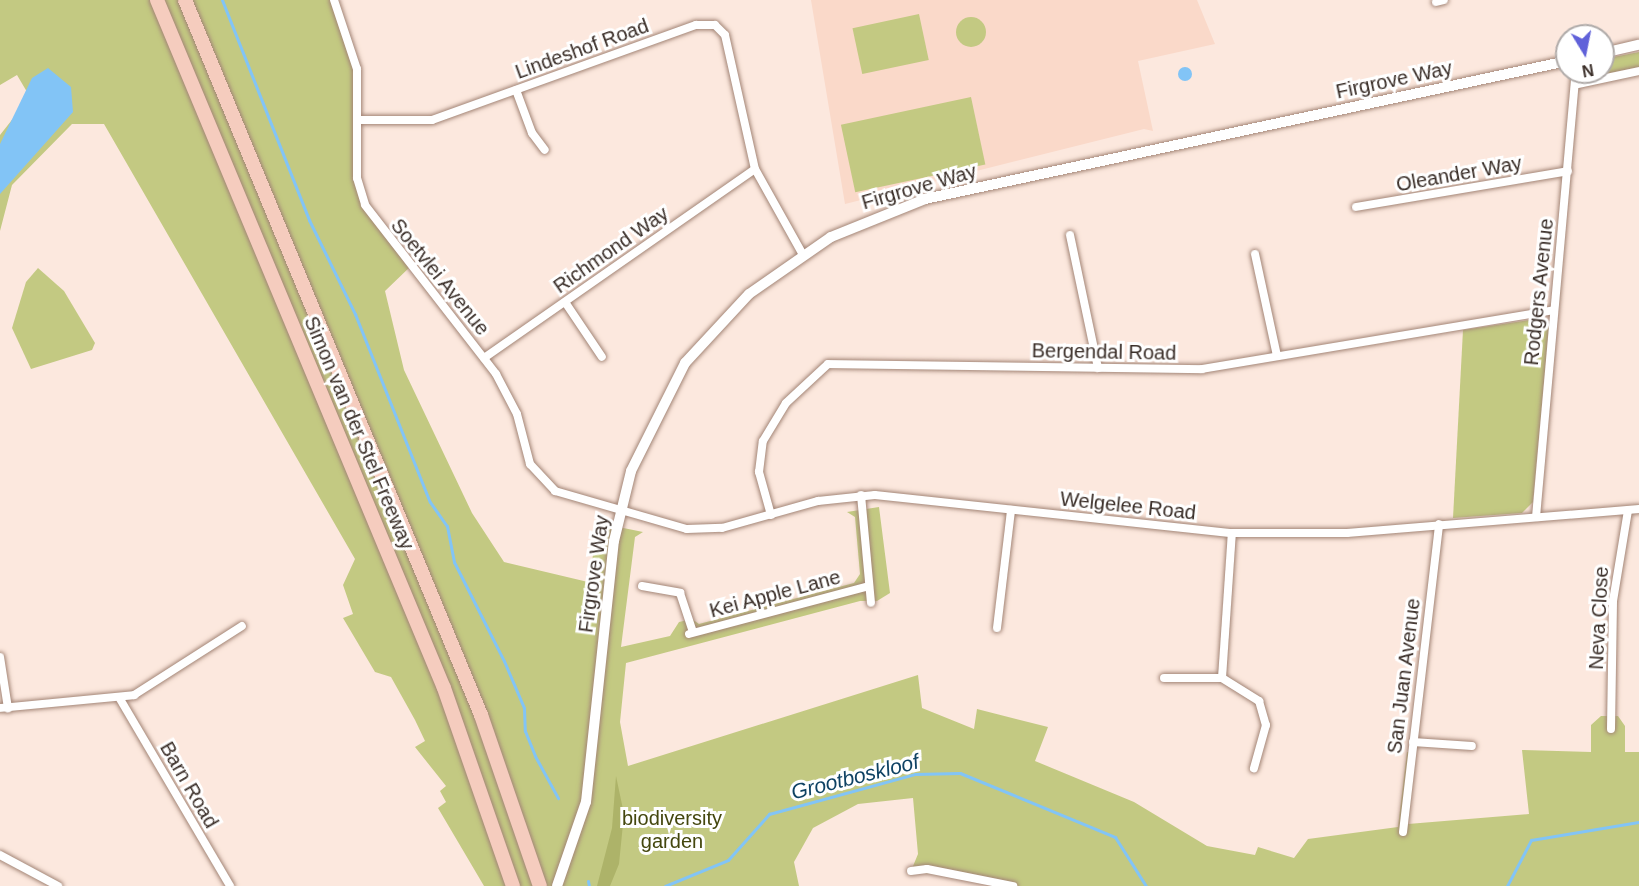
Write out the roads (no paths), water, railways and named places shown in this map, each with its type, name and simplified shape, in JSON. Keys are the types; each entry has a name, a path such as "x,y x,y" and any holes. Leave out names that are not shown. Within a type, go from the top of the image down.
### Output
{"highway":[{"name":"Simon van der Stel Freeway","path":"157,0 444,688 513,886"},
{"name":"Simon van der Stel Freeway","path":"185,0 481,715 540,886"}],"street":[{"name":"Soetvlei Avenue","path":"334,0 357,69 357,178 371,218 437,292 484,358 517,414 539,478 555,491 620,512"},
{"name":"Lindeshof Road","path":"358,120 423,122 696,25 715,25 725,34 755,169 802,254"},
{"path":"1615,50 1639,45"},
{"name":"Firgrove Way","path":"557,886 570,858 586,802 620,512 639,449 685,363 729,312 802,254 877,215 925,199 1555,64"},
{"path":"1615,76 1639,71"},
{"name":"Rodgers Avenue","path":"1536,516 1553,310 1578,84"},
{"path":"516,90 545,150"},
{"name":"Richmond Way","path":"484,358 755,169"},
{"name":"Oleander Way","path":"1356,207 1568,171"},
{"path":"1070,235 1098,368"},
{"path":"1255,254 1276,356"},
{"path":"564,302 602,357"},
{"name":"Bergendal Road","path":"771,515 759,472 763,441 786,403 821,367 851,362 1195,370 1553,310"},
{"path":"861,495 871,603"},
{"name":"Welgelee Road","path":"620,512 687,530 722,528 861,495 1232,533 1347,533 1639,509"},
{"path":"997,628 1011,510"},
{"name":"Neva Close","path":"1611,729 1612,601 1628,510"},
{"name":"San Juan Avenue","path":"1403,832 1439,524"},
{"path":"1222,678 1232,533"},
{"name":"Kei Apple Lane","path":"642,586 680,593 691,633 869,586"},
{"path":"0,657 4,708 120,699 159,683 185,658 242,626"},
{"path":"1164,678 1222,678 1262,705 1266,726 1254,768"},
{"name":"Barn Road","path":"120,699 230,886"},
{"path":"1413,742 1472,746"},
{"path":"0,855 58,886"},
{"path":"911,871 927,869 1013,886"}],"water":[{"path":"1185,67 1190,69 1192,74 1190,79 1185,81 1180,79 1178,74 1180,69"},
{"path":"48,68 71,87 73,112 0,194 0,144 32,78"}],"waterway":[{"path":"222,0 309,220 355,314 430,502 447,526 454,562 504,661 524,708 525,731 535,756 558,798"},
{"name":"Grootboskloof","path":"665,886 728,860 769,814 915,774 960,773 1115,837 1146,886"},
{"name":"Grootboskloof","path":"1507,886 1531,840 1639,822"},
{"path":"588,881 589,886"}],"park label":[{"name":"biodiversity garden","path":"672,830"}]}
